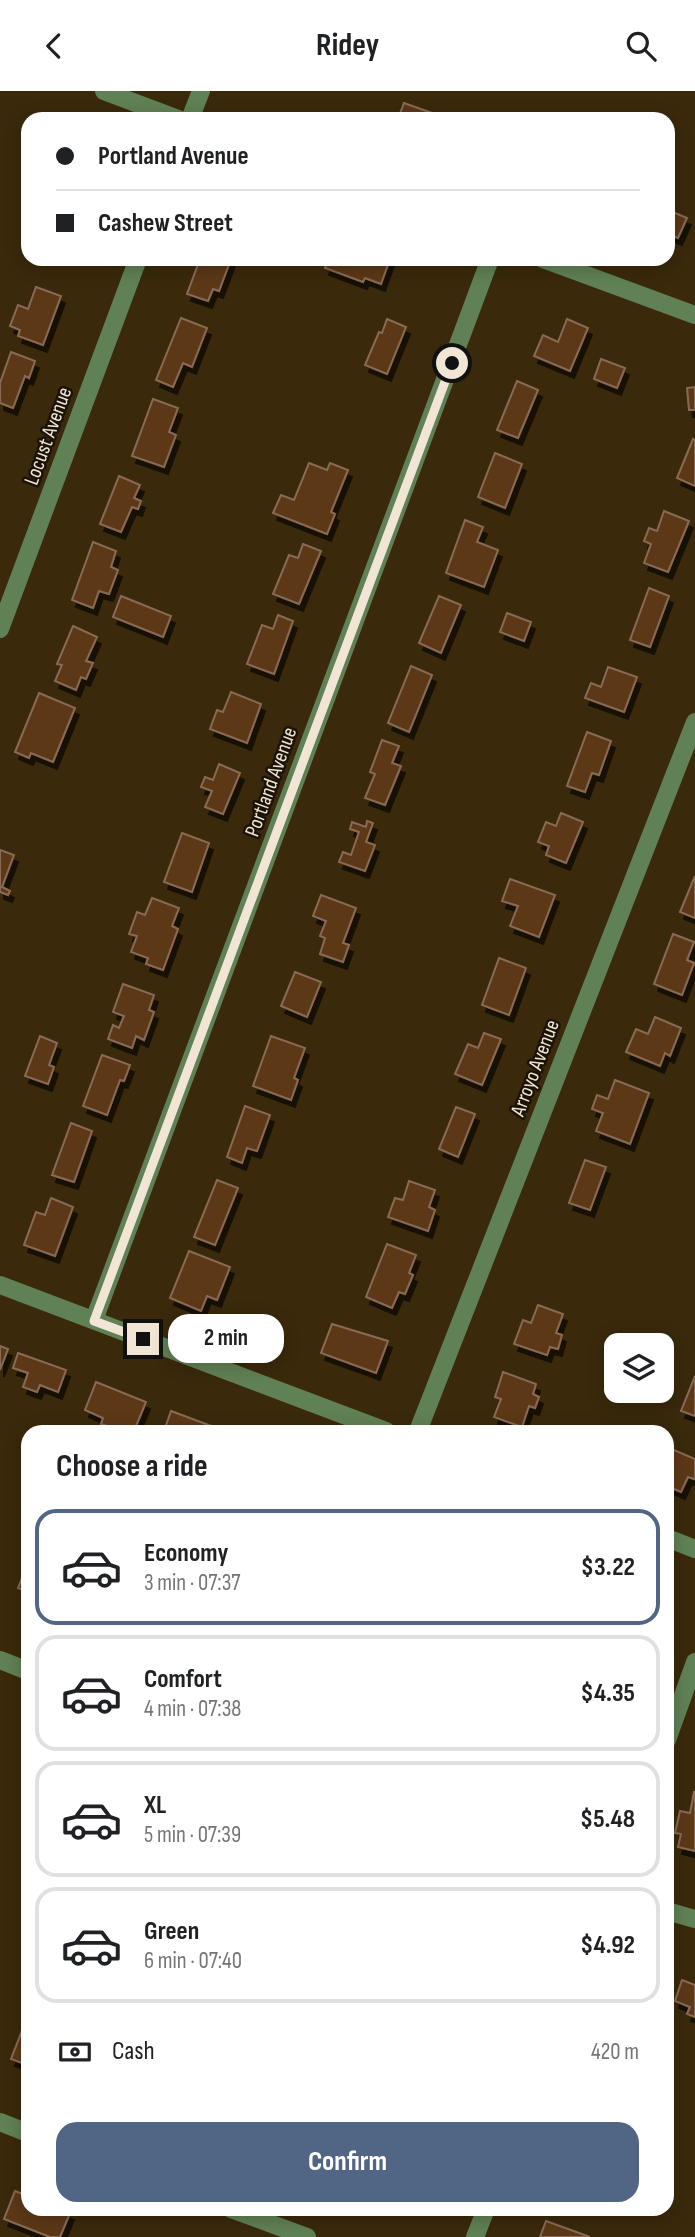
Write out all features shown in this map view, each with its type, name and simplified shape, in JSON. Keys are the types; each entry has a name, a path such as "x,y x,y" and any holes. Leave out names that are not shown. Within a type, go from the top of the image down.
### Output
{"street":[{"path":"104,91 160,112"},
{"path":"193,112 201,91"},
{"name":"Locust Avenue","path":"0,629 135,266"},
{"name":"Portland Avenue","path":"94,1321 487,266"},
{"path":"562,266 695,315"},
{"name":"Arroyo Avenue","path":"420,1425 695,722"},
{"path":"0,1285 370,1425"},
{"path":"674,1541 695,1549"},
{"path":"0,1660 21,1668"},
{"path":"674,1720 695,1662"},
{"path":"674,1913 695,1919"},
{"path":"0,2122 21,2130"},
{"path":"249,2216 307,2237"},
{"path":"475,2237 483,2216"}],"building":[{"path":"404,103 429,112 401,112"},
{"path":"675,213 687,218 678,238 675,237"},
{"path":"197,266 228,266 219,291 213,289 208,301 187,294"},
{"path":"387,266 381,284 365,278 363,282 325,268"},
{"path":"36,287 61,296 43,345 18,336 20,330 10,326 18,305 28,309"},
{"path":"181,318 207,328 192,367 183,363 173,387 156,380"},
{"path":"387,319 406,327 387,374 365,365"},
{"path":"567,319 588,328 570,371 534,356 543,335 558,342"},
{"path":"11,352 35,361 29,378 25,376 13,408 0,403 0,383"},
{"path":"601,359 625,368 617,388 594,379"},
{"path":"517,381 538,390 518,438 497,430"},
{"path":"695,387 695,410 689,410 687,388"},
{"path":"153,399 178,408 169,432 176,435 164,467 132,456"},
{"path":"693,439 695,440 695,486 677,478"},
{"path":"495,453 522,464 505,508 478,497"},
{"path":"309,463 327,470 330,463 348,470 331,512 335,514 327,534 273,513 281,495 294,500"},
{"path":"119,476 140,485 134,498 141,501 138,509 132,507 121,532 100,524"},
{"path":"664,511 689,521 668,572 644,563 651,544 644,541 649,528 657,531"},
{"path":"465,520 483,527 477,542 498,550 484,587 446,573"},
{"path":"93,542 116,551 111,567 118,570 109,594 99,591 93,608 72,600"},
{"path":"303,544 321,551 299,604 273,594 289,555 298,558"},
{"path":"649,588 669,596 650,647 630,640"},
{"path":"121,596 171,616 163,637 113,617"},
{"path":"439,596 461,605 441,653 419,643"},
{"path":"507,613 531,622 524,641 500,632"},
{"path":"278,615 293,621 274,674 247,664 262,625 273,629"},
{"path":"73,626 97,637 86,661 93,663 86,679 81,677 76,690 55,681 62,665 57,664"},
{"path":"411,666 432,675 409,732 388,723"},
{"path":"608,667 637,677 624,712 585,698 591,683 601,687"},
{"path":"231,692 261,704 247,743 210,729 217,710 223,712"},
{"path":"39,693 75,708 53,762 31,753 29,758 15,752"},
{"path":"587,732 611,741 599,775 592,773 585,792 567,786"},
{"path":"382,740 399,746 392,763 401,766 385,805 365,798 375,774 370,772"},
{"path":"219,764 240,773 223,814 205,807 212,791 201,787 205,777 213,780"},
{"path":"561,813 583,822 566,863 546,855 549,846 538,842 546,822 556,826"},
{"path":"367,821 373,823 366,842 375,845 365,871 339,862 343,852 351,855 359,832 350,829 352,822 366,827"},
{"path":"182,833 209,843 192,892 164,882"},
{"path":"0,850 14,855 2,887 10,891 8,895 0,892"},
{"path":"695,876 695,918 680,912"},
{"path":"510,879 555,895 539,937 510,926 518,906 502,901"},
{"path":"321,895 356,908 343,943 349,945 343,962 320,954 325,938 320,936 326,921 313,916"},
{"path":"152,898 179,908 172,926 178,929 163,970 146,964 148,958 131,952 137,936 129,934 137,912 145,915"},
{"path":"673,934 694,942 687,960 694,963 682,995 654,984"},
{"path":"499,958 526,968 509,1015 482,1005"},
{"path":"295,972 321,982 307,1017 281,1006"},
{"path":"123,984 154,995 149,1010 154,1012 144,1040 136,1036 132,1048 108,1039 113,1025 119,1028 124,1016 113,1012"},
{"path":"655,1017 681,1028 670,1056 665,1053 660,1066 626,1052 636,1029 648,1034"},
{"path":"484,1033 501,1039 482,1085 455,1074 468,1044 478,1048"},
{"path":"40,1036 57,1043 49,1065 54,1067 48,1084 25,1076"},
{"path":"271,1036 305,1048 294,1078 298,1080 291,1100 253,1086"},
{"path":"102,1055 130,1065 124,1081 120,1080 107,1115 83,1106"},
{"path":"615,1080 649,1093 630,1144 596,1131 603,1113 592,1109 597,1095 608,1099"},
{"path":"245,1106 270,1115 257,1151 247,1148 242,1163 227,1157"},
{"path":"456,1107 475,1114 458,1157 439,1149"},
{"path":"71,1123 92,1131 74,1182 52,1175"},
{"path":"585,1160 606,1167 590,1210 569,1203"},
{"path":"217,1180 238,1188 215,1245 194,1237"},
{"path":"409,1181 435,1190 429,1207 435,1210 428,1231 388,1217 395,1198 403,1200"},
{"path":"51,1198 73,1207 55,1256 24,1245 36,1212 45,1215"},
{"path":"387,1244 416,1255 409,1273 413,1275 405,1294 399,1292 392,1308 366,1297"},
{"path":"189,1251 230,1267 217,1300 207,1296 201,1311 170,1298"},
{"path":"538,1305 563,1314 556,1333 562,1335 558,1349 550,1347 547,1355 514,1344 523,1320 531,1323"},
{"path":"332,1324 388,1341 376,1373 321,1353"},
{"path":"0,1346 8,1349 0,1370"},
{"path":"18,1353 66,1370 58,1392 40,1385 37,1392 23,1387 28,1373 13,1368"},
{"path":"503,1372 536,1384 533,1394 539,1397 535,1408 529,1406 523,1425 516,1425 494,1417 501,1399 495,1397"},
{"path":"695,1376 695,1416 681,1411"},
{"path":"96,1382 146,1402 136,1425 104,1425 101,1424 103,1418 85,1410"},
{"path":"171,1411 209,1425 166,1425"},
{"path":"674,1450 695,1459 695,1477 688,1477 681,1492 674,1489"},
{"path":"694,1792 695,1851 678,1847 681,1834 675,1833 680,1811 690,1813"},
{"path":"682,1980 695,1985 695,2017 687,2014 690,2007 675,2001"},
{"path":"21,2033 21,2063 11,2059"},
{"path":"15,2191 21,2193 21,2216 69,2216 60,2237 50,2237 4,2219"},
{"path":"546,2221 590,2237 540,2237"}],"route":[{"path":"143,1339 94,1321 452,363"}]}
